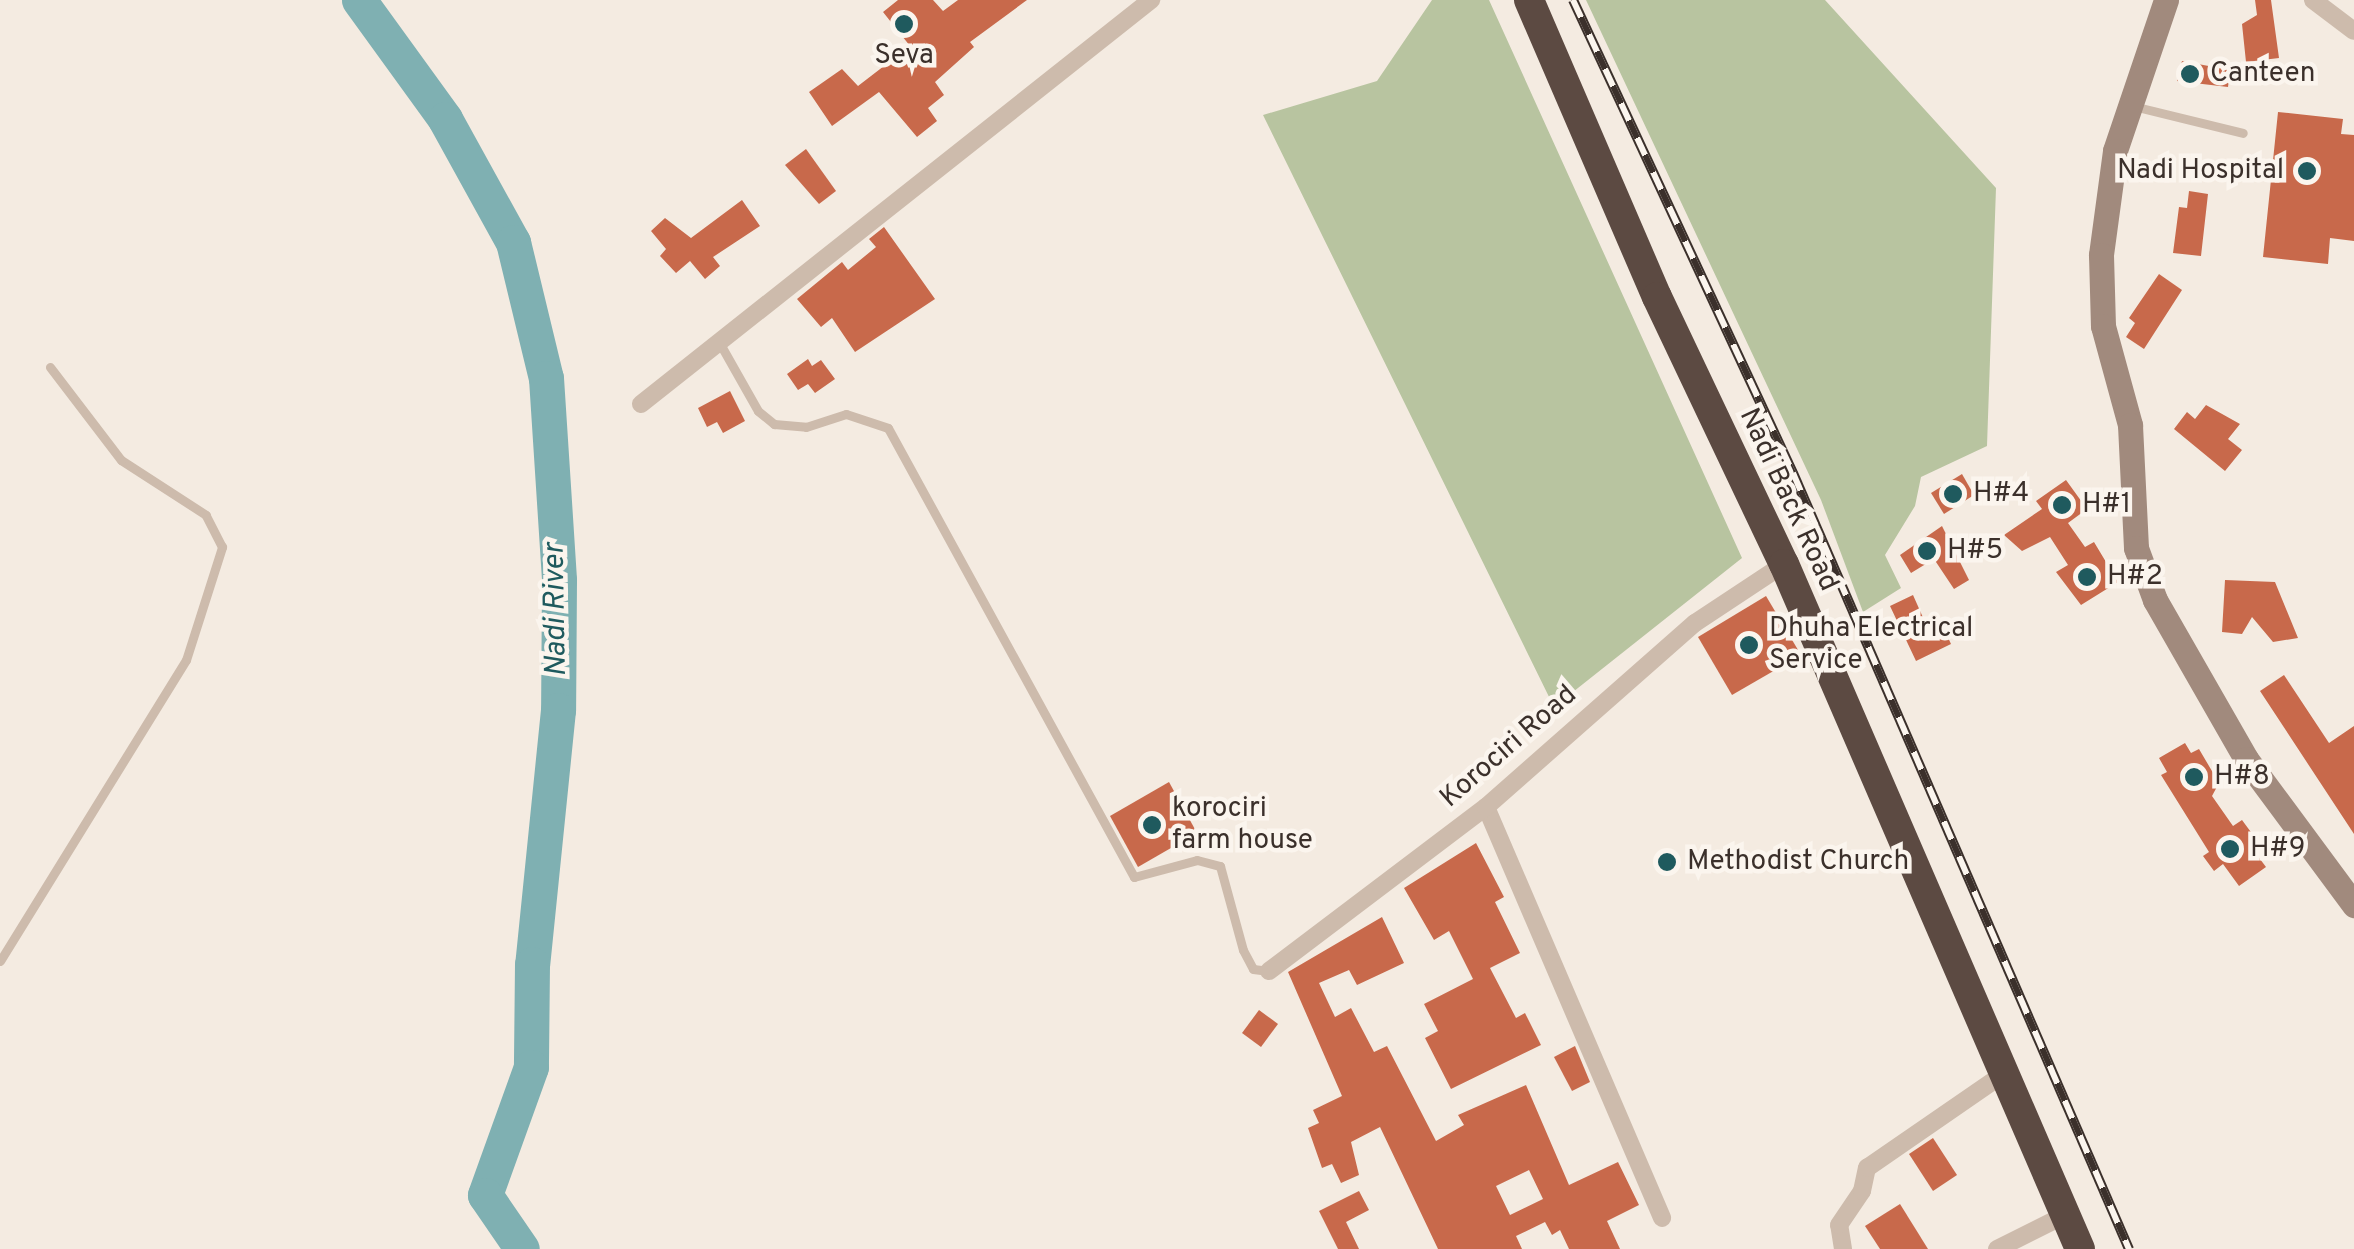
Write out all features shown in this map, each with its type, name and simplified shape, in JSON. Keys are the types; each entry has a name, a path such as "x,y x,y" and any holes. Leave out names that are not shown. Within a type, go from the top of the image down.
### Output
{"highway":[{"name":"Nadi Back Road","path":"1529,0 1657,298 1784,564 2080,1249"}],"main road":[{"path":"2166,0 2115,150 2101,256 2102,326 2130,425 2136,548 2155,600 2246,758 2354,904"}],"street":[{"path":"641,404 1152,0"},
{"path":"2313,0 2354,30"},
{"name":"Korociri Road","path":"1269,971 1486,807 1694,622 1784,564"},
{"path":"1486,807 1662,1218"},
{"path":"1843,1249 1838,1225 1862,1191 1867,1168 2002,1076"},
{"path":"1997,1249 2064,1215"}],"lane":[{"path":"2130,106 2244,133"},
{"path":"719,342 758,410 774,424 806,427 846,414 888,428 1134,877 1197,860 1220,866 1243,950 1254,969 1269,971"},
{"path":"0,961 186,660 222,547 206,515 121,460 50,367"}],"green space":[{"path":"1432,0 1489,0 1742,558 1554,707 1263,115 1377,81"},
{"path":"1586,0 1825,0 1996,188 1987,446 1921,477 1915,506 1885,555 1901,588 1863,612 1821,500"}],"building":[{"path":"898,0 933,0 943,11 958,0 1027,0 970,42 974,47 935,82 944,95 928,108 937,121 917,137 879,92 832,126 809,92 842,69 858,86 910,46 883,12"},
{"path":"2255,0 2271,0 2279,58 2246,62 2242,24 2257,15"},
{"path":"2182,61 2230,70 2228,87 2177,81"},
{"path":"2278,112 2343,119 2341,134 2354,135 2354,241 2330,238 2328,264 2263,257"},
{"path":"806,149 836,191 819,204 785,165"},
{"path":"2189,191 2208,194 2201,256 2173,253 2179,207 2187,208"},
{"path":"742,200 760,226 713,257 720,266 705,279 690,261 676,273 660,256 666,249 651,231 665,218 691,238"},
{"path":"884,227 935,299 855,352 832,318 821,327 797,299 842,262 848,270 876,247 869,239"},
{"path":"2159,274 2182,290 2144,349 2126,337 2135,323 2129,318"},
{"path":"808,359 812,366 821,360 835,379 815,393 808,384 798,390 787,374"},
{"path":"730,391 745,421 723,433 717,422 707,427 698,408"},
{"path":"2206,405 2240,424 2228,439 2242,450 2225,471 2174,429 2187,412 2195,419"},
{"name":"H#4","path":"1962,474 1974,495 1944,514 1931,493"},
{"path":"2066,480 2087,509 2068,523 2085,547 2094,542 2118,582 2081,605 2056,572 2068,565 2050,537 2022,551 2004,535 2042,509 2036,501"},
{"name":"H#5","path":"1942,526 1969,580 1954,589 1934,559 1911,573 1900,555"},
{"path":"2225,580 2275,582 2298,638 2273,642 2252,617 2242,634 2222,632"},
{"path":"1913,595 1925,622 1938,616 1951,644 1916,661 1890,606"},
{"name":"Dhuha Electrical Service","path":"1766,596 1801,655 1732,695 1698,637"},
{"path":"2284,675 2329,743 2354,726 2354,834 2260,691"},
{"path":"2185,743 2191,753 2199,749 2219,783 2212,796 2233,826 2242,820 2256,839 2251,847 2266,867 2239,886 2223,864 2214,871 2203,856 2209,852 2161,775 2167,772 2159,758"},
{"name":"korociri farm house","path":"1169,782 1197,833 1138,867 1110,816"},
{"path":"1476,843 1504,897 1495,902 1520,953 1490,968 1516,1018 1525,1013 1541,1045 1451,1089 1425,1038 1438,1031 1424,1004 1473,979 1449,931 1434,940 1404,888"},
{"path":"1382,917 1404,963 1357,985 1349,970 1319,983 1335,1017 1351,1008 1374,1052 1387,1046 1436,1141 1464,1125 1458,1115 1526,1085 1569,1185 1618,1162 1639,1205 1607,1221 1620,1249 1569,1249 1560,1230 1552,1235 1545,1222 1516,1236 1522,1249 1438,1249 1380,1127 1351,1142 1359,1175 1341,1183 1332,1164 1322,1168 1308,1128 1319,1123 1313,1110 1342,1096 1288,972","holes":["1529,1170 1543,1199 1510,1215 1496,1186"]},
{"path":"1259,1010 1278,1024 1261,1047 1242,1033"},
{"path":"1575,1046 1590,1082 1572,1091 1554,1057"},
{"path":"1933,1138 1957,1175 1933,1191 1909,1154"},
{"path":"1359,1191 1369,1210 1346,1222 1359,1249 1338,1249 1319,1211"},
{"path":"1900,1204 1928,1249 1880,1249 1865,1226"}],"waterway":[{"name":"Nadi River","path":"359,0 445,119 513,242 546,378 559,580 558,710 532,964 531,1067 485,1195 522,1249"}],"railway":[{"path":"1573,0 1793,473 2129,1249"}],"place":[{"name":"Seva","path":"904,24"},
{"name":"Canteen","path":"2190,74"},
{"name":"Nadi Hospital","path":"2307,171"},
{"name":"H#4","path":"1953,494"},
{"name":"H#1","path":"2062,505"},
{"name":"H#5","path":"1927,551"},
{"name":"H#2","path":"2087,577"},
{"name":"Dhuha Electrical Service","path":"1749,645"},
{"name":"H#8","path":"2194,777"},
{"name":"korociri farm house","path":"1152,825"},
{"name":"H#9","path":"2230,849"},
{"name":"Methodist Church","path":"1667,862"}]}
